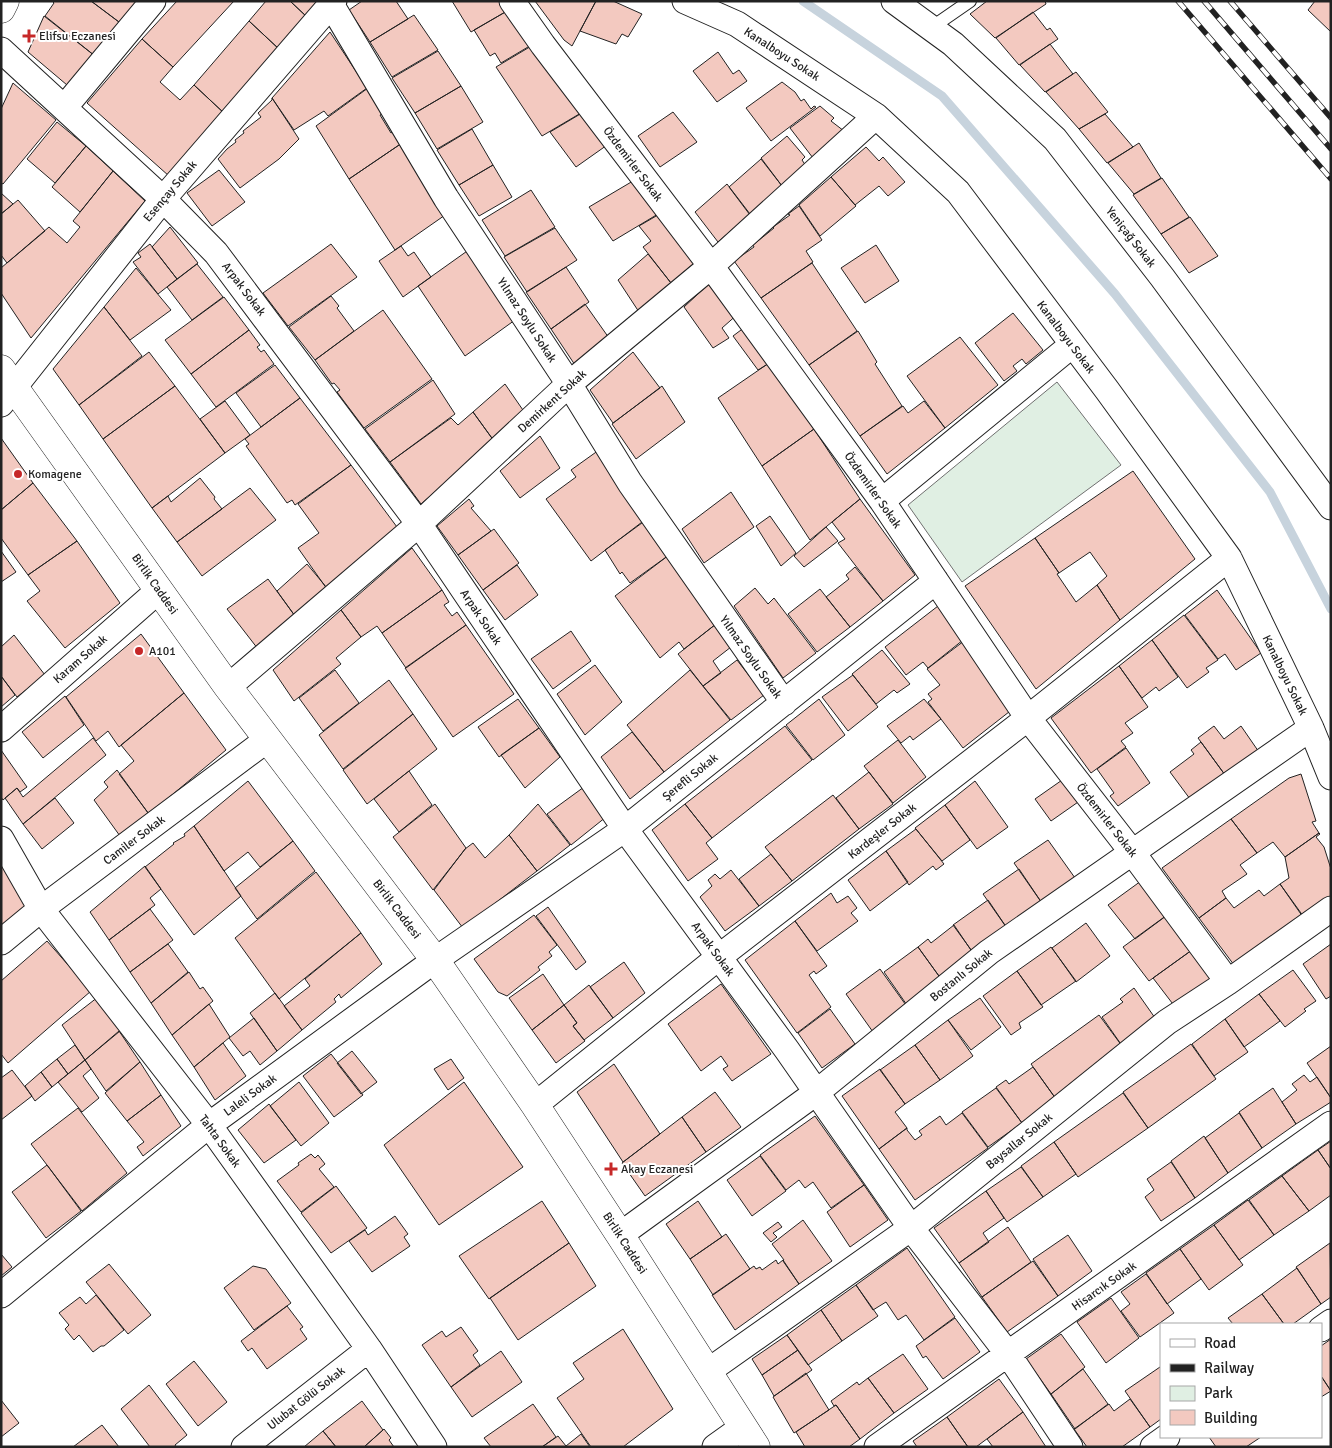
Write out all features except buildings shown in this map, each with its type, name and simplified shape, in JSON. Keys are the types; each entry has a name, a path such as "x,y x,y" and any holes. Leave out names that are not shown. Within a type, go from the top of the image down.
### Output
{"main road":[{"path":"1,9 5,1"},
{"name":"Birlik Caddesi","path":"6,387 159,590 228,687 435,960 535,1105 750,1437"}],"street":[{"path":"64,108 153,1"},
{"name":"Özdemirler Sokak","path":"512,1 542,45 711,266 882,501 1028,718 1132,852 1228,982"},
{"name":"Kanalboyu Sokak","path":"685,1 737,24 876,116 958,192 1230,558 1311,728 1331,777"},
{"name":"Yeniçağ Sokak","path":"894,1 954,44 1055,139 1162,278 1331,507"},
{"name":"Esençay Sokak","path":"6,387 162,199 333,3"},
{"name":"Yılmaz Soylu Sokak","path":"333,3 446,198 569,384 630,484 784,703"},
{"name":"Arpak Sokak","path":"1,50 162,199 216,253 419,524 625,829 817,1092 910,1228 1008,1354 1070,1447"},
{"name":"Demirkent Sokak","path":"228,687 419,524 569,384 711,266 876,116"},
{"path":"882,501 1072,344"},
{"name":"Kardeşler Sokak","path":"535,1105 719,957 1028,718 1230,558"},
{"name":"Şerefli Sokak","path":"435,960 625,829 936,582"},
{"name":"Karam Sokak","path":"1,729 159,590"},
{"name":"Bostanlı Sokak","path":"620,1235 817,1092 989,952 1311,728"},
{"name":"Camiler Sokak","path":"1,942 41,909 268,739"},
{"name":"Tahta Sokak","path":"1,839 41,909 209,1125 369,1349 434,1447"},
{"name":"Baysallar Sokak","path":"707,1372 910,1228 1167,1022 1228,982 1331,909"},
{"name":"Laleli Sokak","path":"1,1294 209,1125 435,960"},
{"name":"Hisarcık Sokak","path":"877,1447 1331,1124"},
{"name":"Ulubat Gölü Sokak","path":"244,1447 369,1349"},
{"path":"715,1447 750,1437"},
{"path":"1152,1447 1166,1438"}],"lane":[{"path":"931,28 970,1"}],"green space":[{"path":"1057,382 1121,465 962,582 908,505"}],"waterway":[{"path":"803,1 942,96 1115,294 1270,492 1331,609"}],"railway":[{"path":"1178,1 1331,179"},
{"path":"1204,1 1331,149"},
{"path":"1230,1 1331,118"}],"place":[{"name":"Elifsu Eczanesi","path":"29,36"},
{"name":"Komagene","path":"18,474"},
{"name":"A101","path":"139,651"},
{"name":"Akay Eczanesi","path":"611,1169"}]}
